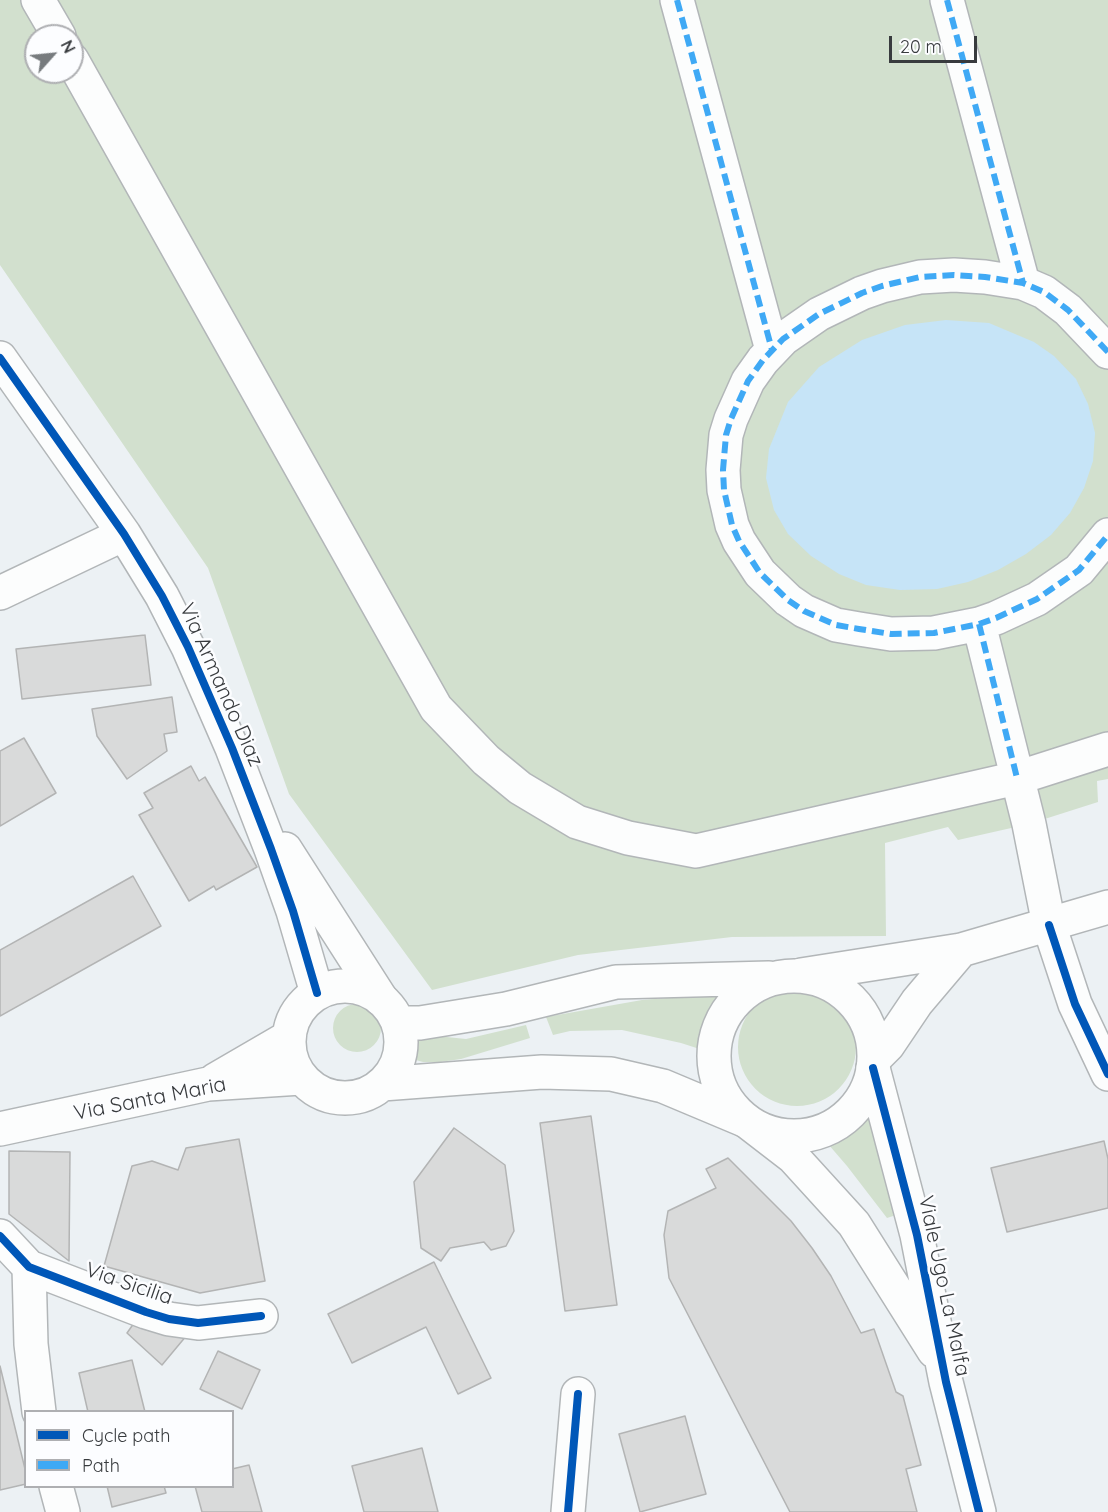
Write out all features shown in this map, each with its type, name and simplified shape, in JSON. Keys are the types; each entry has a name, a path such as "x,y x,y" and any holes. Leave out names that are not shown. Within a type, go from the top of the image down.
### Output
{"street":[{"path":"38,0 52,24"},
{"path":"677,0 772,350"},
{"path":"947,0 1023,283"},
{"path":"84,81 436,708 486,760 520,788 577,822 628,838 696,851 1017,778 1108,749"},
{"path":"1108,352 1068,310 1044,292 1023,283 969,275 903,280 862,293 830,308 795,330 772,350 748,381 739,399 726,435 724,453 724,490 732,525 739,541 760,573 788,600 812,615 836,625 891,634 910,634 934,633 979,624 1016,610 1054,588 1079,570 1108,535"},
{"name":"Via Armando Diaz","path":"0,358 124,534 162,596 189,647 249,792 293,911 317,993"},
{"path":"0,593 124,534"},
{"path":"979,624 1039,867 1049,925 1074,1004 1108,1074"},
{"name":"Via Armando Diaz","path":"249,792 390,1011"},
{"path":"745,1120 729,1104 718,1083 714,1060 716,1037 724,1016 739,998 758,985 785,977 961,950 1108,907"},
{"path":"873,1064 917,1002 961,950"},
{"path":"382,1084 542,1072 611,1074 663,1086 745,1120 766,1132 789,1137 813,1134 835,1125 853,1111 866,1091 873,1064 871,1037 863,1017 850,1000 833,986 812,978 785,977 616,982 506,1009 420,1023 390,1011 366,990 350,986 333,987 317,993 304,1003 294,1016 288,1048 292,1064 301,1078 315,1090 331,1097 350,1099 367,1094 382,1084 392,1073 399,1059 402,1043 390,1011"},
{"name":"Via Santa Maria","path":"208,1084 289,1037"},
{"name":"Viale Ugo La Malfa","path":"873,1064 917,1235 979,1512"},
{"name":"Via Santa Maria","path":"0,1129 208,1084 301,1078"},
{"name":"Viale Ugo La Malfa","path":"745,1120 793,1157 854,1224 945,1368"},
{"name":"Via Sicilia","path":"0,1236 29,1267 139,1310 183,1322 214,1322 261,1316"},
{"path":"29,1267 31,1338 39,1410"},
{"path":"568,1512 578,1394"},
{"path":"57,1488 63,1512"}],"green space":[{"path":"0,0 1108,0 1108,779 1097,781 1098,802 1029,824 958,840 948,827 885,843 886,936 732,937 578,955 432,990 289,794 208,568 0,265"},
{"path":"797,988 820,992 839,1005 852,1024 856,1047 852,1070 839,1089 820,1102 797,1106 774,1102 755,1089 742,1070 738,1047 742,1024 755,1005 774,992"},
{"path":"727,993 714,1023 709,1052 681,1043 622,1030 570,1031 553,1035 546,1017 642,1000"},
{"path":"352,1004 362,1004 377,1014 381,1028 380,1037 371,1048 362,1052 352,1052 337,1042 333,1033 333,1023 343,1008"},
{"path":"526,1025 530,1038 461,1059 423,1062 405,1057 408,1033 466,1039"},
{"path":"871,1103 899,1214 887,1218 822,1137 837,1131 855,1119"}],"water":[{"path":"946,320 989,323 1034,342 1054,356 1076,379 1088,404 1095,433 1093,461 1084,488 1070,513 1051,535 1026,554 998,570 968,582 937,589 900,590 866,585 839,574 811,556 788,534 774,510 766,478 769,449 788,402 819,367 862,340 905,325"}],"building":[{"path":"145,635 151,685 22,699 16,649"},
{"path":"172,697 177,732 164,734 167,751 127,779 97,736 92,709"},
{"path":"24,738 56,793 0,826 0,751"},
{"path":"191,766 199,781 205,777 257,867 216,890 214,886 189,901 139,815 153,808 144,793"},
{"path":"133,876 161,926 0,1016 0,950"},
{"path":"591,1116 617,1305 565,1311 540,1123"},
{"path":"454,1128 505,1165 514,1231 506,1246 491,1250 484,1242 450,1248 441,1261 421,1248 414,1182"},
{"path":"239,1139 265,1281 200,1293 104,1266 132,1166 152,1161 178,1170 186,1148"},
{"path":"1104,1141 1108,1159 1108,1208 1007,1232 991,1168"},
{"path":"9,1151 70,1152 69,1261 9,1214"},
{"path":"728,1158 791,1221 812,1248 831,1276 861,1333 874,1329 896,1392 903,1396 921,1465 906,1469 917,1512 790,1512 669,1278 664,1235 668,1211 716,1188 706,1169"},
{"path":"434,1262 491,1378 458,1394 426,1327 352,1363 328,1314"},
{"path":"139,1316 187,1335 162,1365 127,1333"},
{"path":"218,1351 260,1370 242,1409 200,1389"},
{"path":"132,1360 144,1410 88,1410 79,1373"},
{"path":"0,1366 24,1465 24,1484 0,1490"},
{"path":"685,1416 706,1494 640,1512 619,1434"},
{"path":"422,1448 438,1512 364,1512 352,1466"},
{"path":"249,1465 262,1512 202,1512 196,1488 234,1488 234,1469"},
{"path":"107,1488 165,1488 166,1493 112,1507"}],"marked path":[{"path":"677,0 772,350"},
{"path":"947,0 1023,283"},
{"path":"1108,352 1068,310 1044,292 1023,283 954,275 920,277 882,286 819,314 783,339 763,360 748,381 731,419 726,435 723,470 724,490 732,525 739,541 760,573 788,600 804,611 836,625 859,629 891,634 934,633 979,624 996,618 1037,599 1079,570 1108,535"},
{"path":"979,624 1017,778"}],"cycle path":[{"path":"0,358 124,534 162,596 188,647 232,748 271,849 293,911 317,993"},
{"path":"1049,925 1075,1004 1108,1074"},
{"path":"873,1068 917,1235 946,1382 979,1512"},
{"path":"0,1236 29,1267 146,1312 169,1319 198,1323 261,1316"},
{"path":"568,1512 578,1394"}]}
